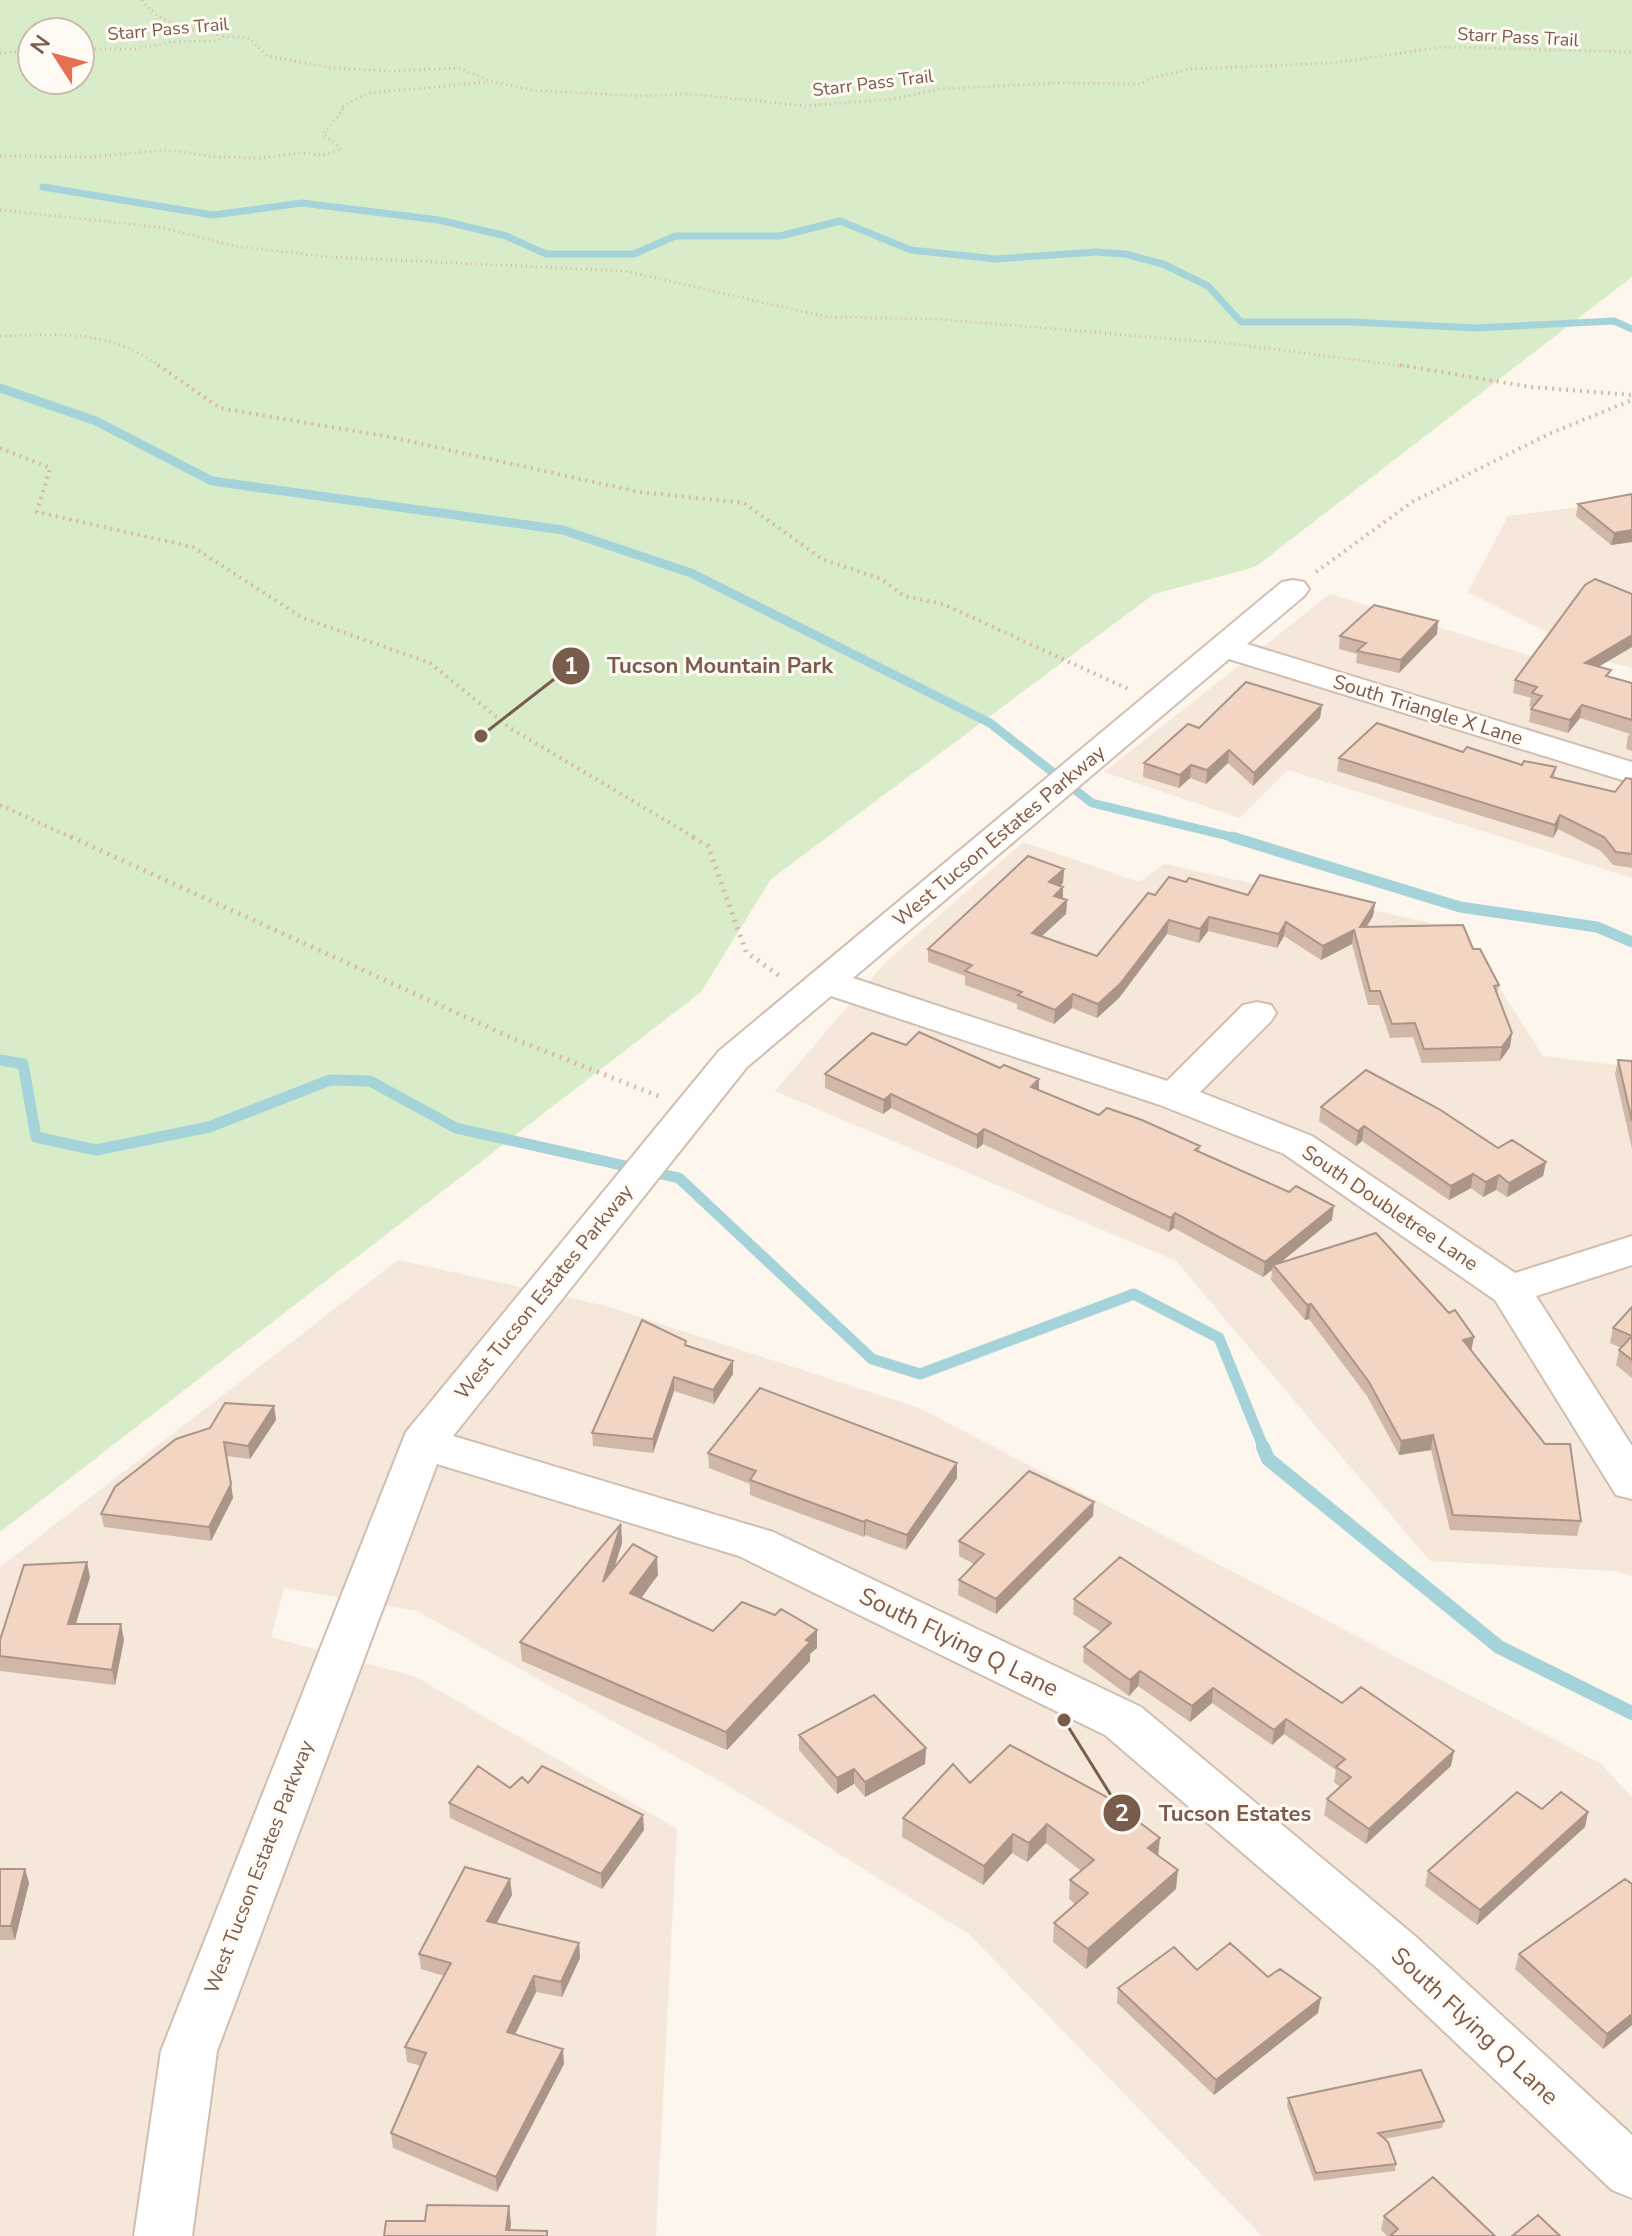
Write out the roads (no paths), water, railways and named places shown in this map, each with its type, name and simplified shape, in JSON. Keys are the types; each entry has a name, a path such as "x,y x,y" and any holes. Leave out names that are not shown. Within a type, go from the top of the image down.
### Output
{"street":[{"name":"West Tucson Estates Parkway","path":"163,2236 189,2051 422,1443 733,1059 1293,589"},
{"name":"South Triangle X Lane","path":"1225,647 1632,773"},
{"name":"South Doubletree Lane","path":"816,988 1174,1096 1298,1145 1510,1290 1632,1483"},
{"path":"1174,1096 1257,1013"},
{"path":"1510,1290 1632,1250"},
{"name":"South Flying Q Lane","path":"422,1443 756,1544 1123,1721 1396,1952 1632,2172"}],"waterway":[{"path":"43,187 213,215 302,203 439,220 506,236 546,254 634,254 675,236 780,236 840,221 911,250 996,259 1096,252 1125,254 1163,264 1208,286 1241,322 1351,322 1476,328 1614,321 1632,329"},
{"path":"0,388 96,421 212,481 563,530 691,573 990,723 1092,803 1233,837"},
{"path":"1233,837 1240,839"},
{"path":"1233,837 1460,907 1597,927 1632,942"},
{"path":"0,1060 23,1064 36,1137 96,1150 209,1127 330,1080 370,1081 456,1128 679,1178 872,1359 920,1374 1134,1294 1219,1338 1264,1449"},
{"path":"1263,1447 1268,1459 1499,1647 1632,1713"}],"place":[{"name":"Tucson Mountain Park","path":"481,736"},
{"name":"Tucson Estates","path":"1064,1720"}]}
